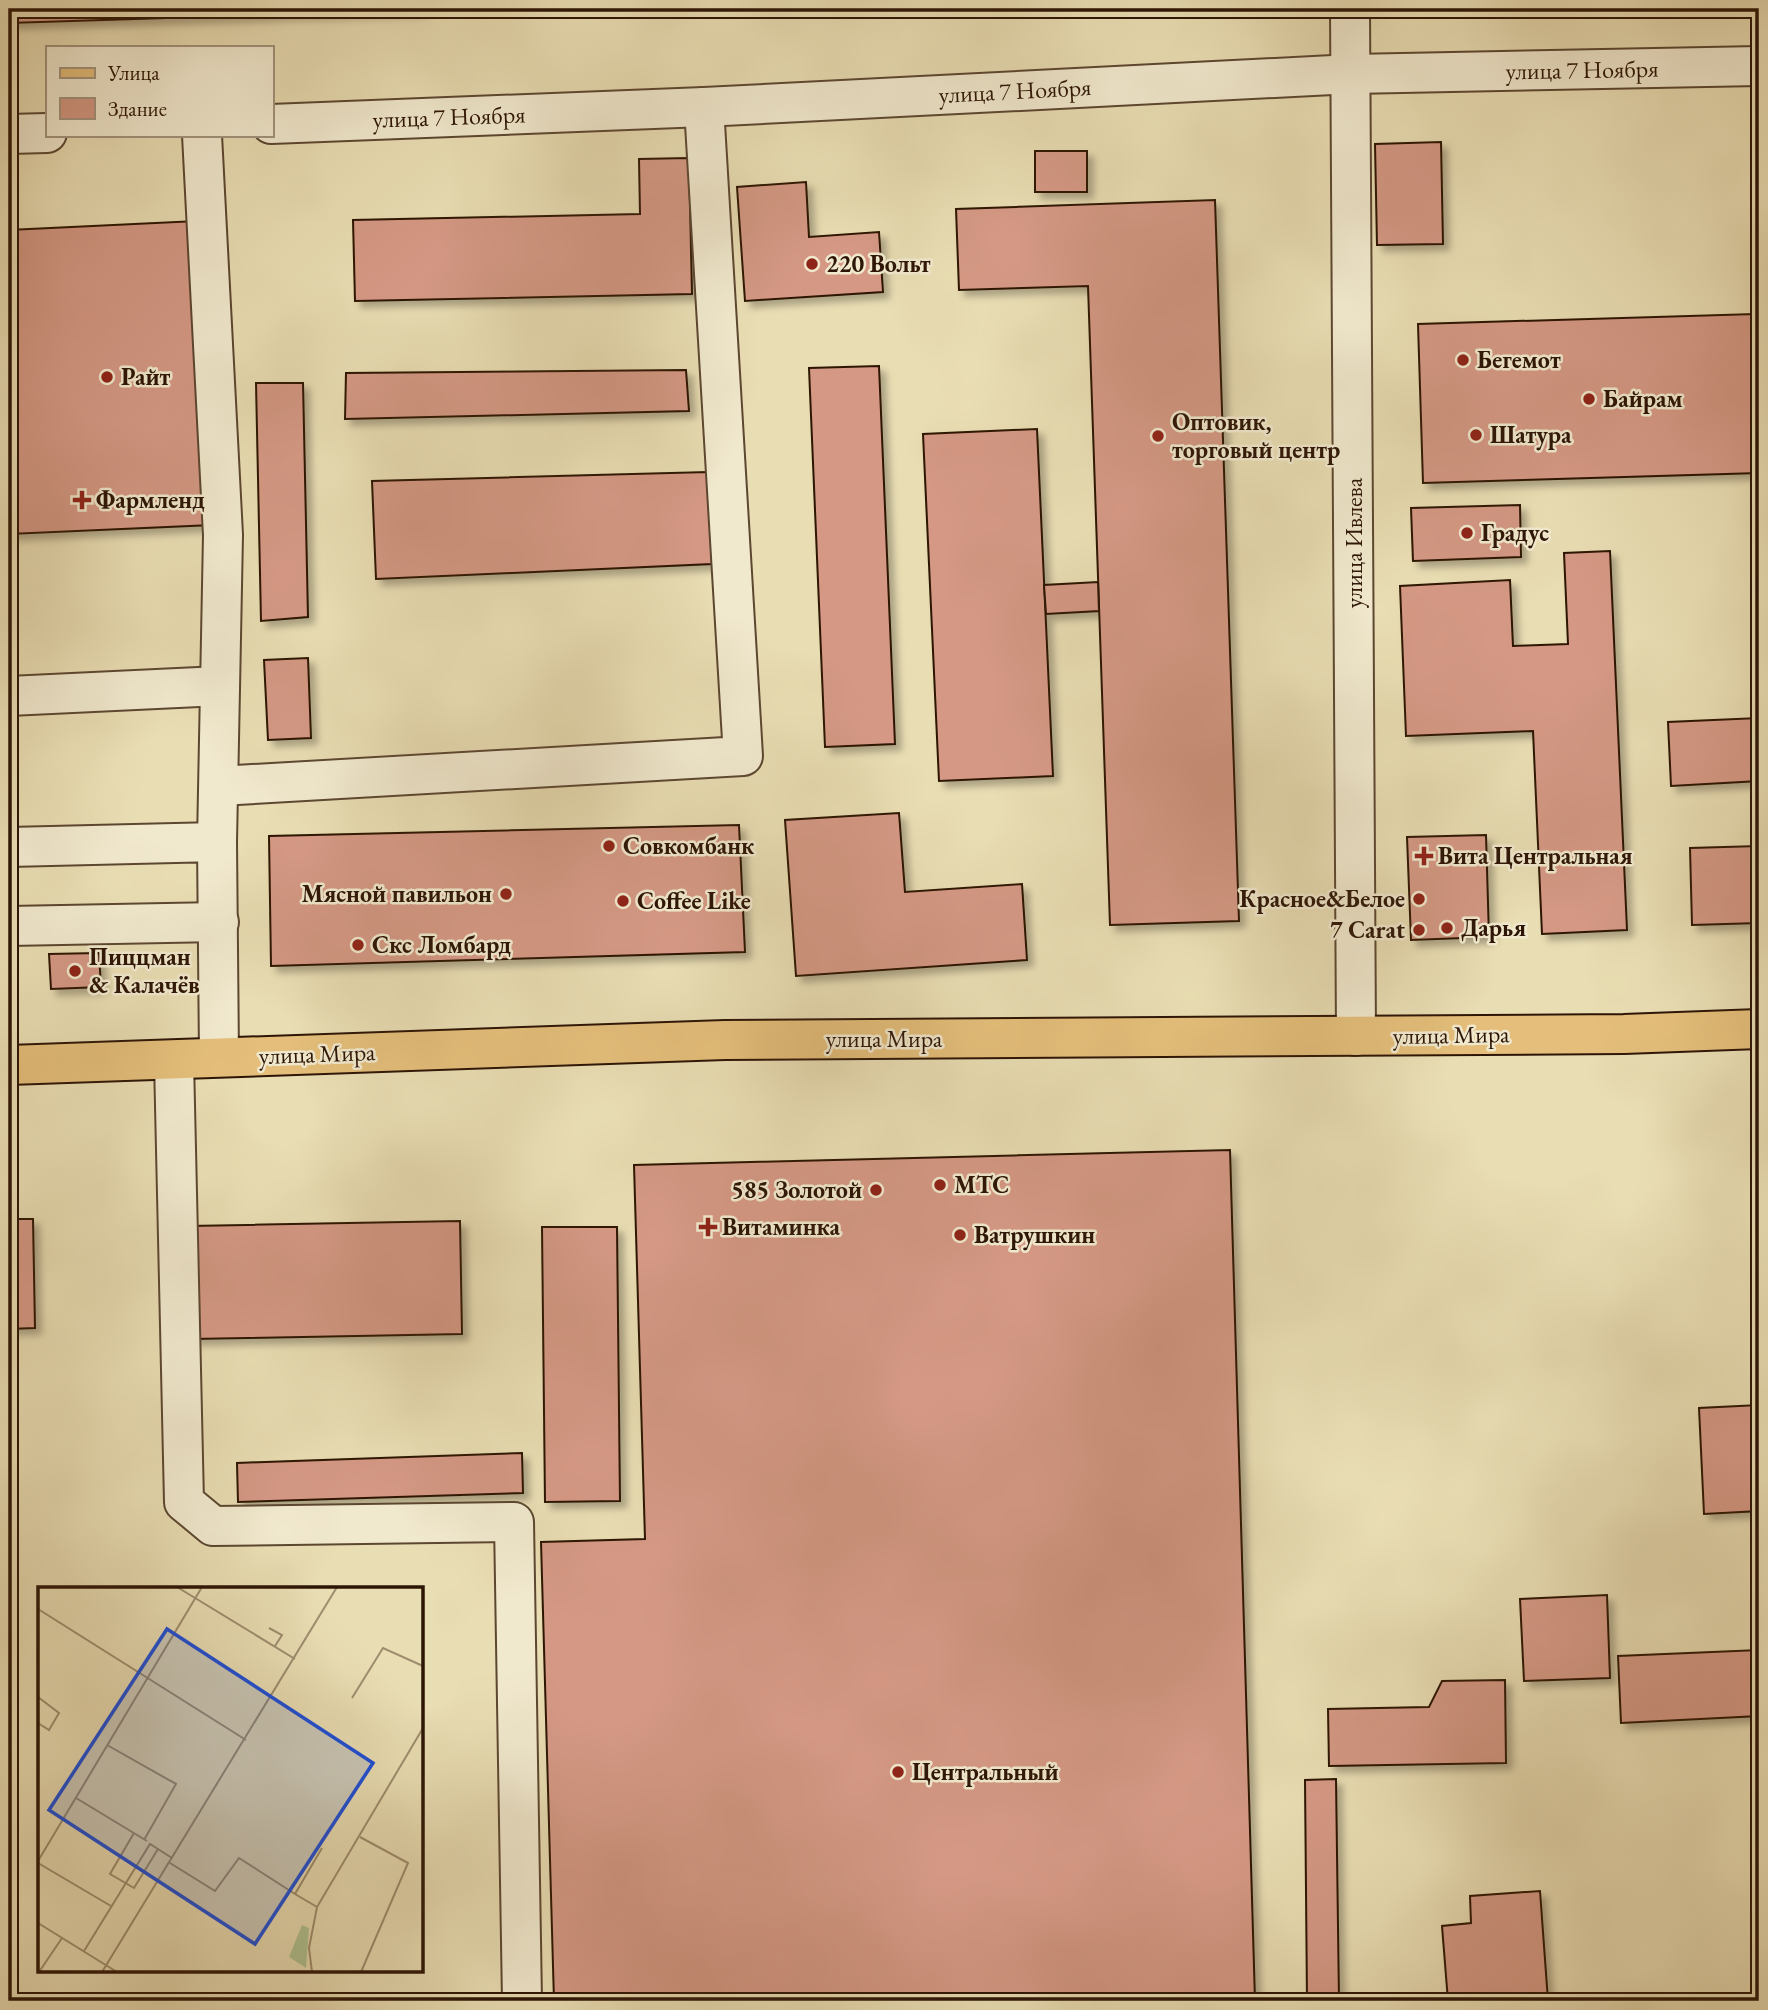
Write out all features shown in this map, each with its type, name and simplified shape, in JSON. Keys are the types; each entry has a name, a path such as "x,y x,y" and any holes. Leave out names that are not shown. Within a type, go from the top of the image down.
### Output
{"main road":[{"name":"улица Мира","path":"9,1065 725,1040 1356,1036 1759,1029"}],"street":[{"name":"улица Ивлева","path":"1350,9 1356,1036"},
{"name":"улица 7 Ноября","path":"273,124 704,107 1352,74 1759,66"},
{"path":"219,786 743,756 704,107"},
{"path":"9,134 46,133"},
{"path":"202,136 223,536 218,842 219,1057"},
{"path":"9,696 220,686"},
{"path":"9,847 218,842"},
{"path":"9,926 219,922"},
{"path":"174,1061 184,1502 213,1526 514,1522 522,2001"}],"building":[{"path":"9,9 422,9 422,10 9,23"},
{"path":"1441,142 1443,244 1377,245 1375,144"},
{"path":"1035,151 1087,151 1087,192 1035,192"},
{"path":"689,158 692,294 355,301 353,220 640,214 639,159"},
{"name":"220 Вольт","path":"806,182 809,237 879,232 883,292 745,301 737,187"},
{"name":"Оптовик, торговый центр","path":"1215,200 1239,921 1110,925 1088,286 959,290 956,209"},
{"name":"Райт","path":"197,221 212,525 9,534 9,230"},
{"name":"Байрам","path":"1755,314 1759,473 1423,483 1418,324"},
{"path":"879,366 895,744 825,747 809,368"},
{"path":"686,370 689,411 345,419 346,373"},
{"path":"256,383 303,383 308,617 261,621"},
{"path":"1037,429 1053,776 939,781 923,434"},
{"path":"708,472 712,564 376,579 372,481"},
{"path":"1520,505 1521,557 1413,561 1411,508"},
{"path":"1610,551 1627,930 1542,934 1533,731 1406,736 1400,586 1510,580 1513,646 1568,644 1564,553"},
{"path":"1098,582 1099,611 1046,614 1044,585"},
{"path":"308,658 311,738 268,740 264,660"},
{"path":"1759,718 1759,781 1671,786 1668,722"},
{"path":"899,813 905,892 1022,884 1027,960 796,976 785,820"},
{"name":"Мясной павильон","path":"739,825 745,952 271,966 269,836"},
{"path":"1486,835 1489,937 1411,940 1407,837"},
{"path":"1759,846 1759,923 1692,925 1690,848"},
{"name":"Пиццман & Калачёв","path":"99,953 101,987 51,989 49,954"},
{"name":"Центральный","path":"1230,1150 1255,2001 554,2001 541,1542 645,1539 634,1165"},
{"path":"9,1219 33,1219 35,1328 9,1329"},
{"path":"460,1221 462,1334 191,1339 188,1226"},
{"path":"542,1227 617,1227 620,1501 545,1502"},
{"path":"1759,1405 1759,1511 1704,1514 1699,1408"},
{"path":"522,1453 523,1493 238,1502 237,1463"},
{"path":"1607,1595 1610,1678 1524,1681 1520,1599"},
{"path":"1759,1650 1759,1716 1621,1723 1618,1656"},
{"path":"1505,1680 1506,1763 1329,1766 1328,1709 1429,1707 1442,1681"},
{"path":"1336,1779 1339,2001 1307,2001 1305,1780"},
{"path":"1540,1891 1548,2001 1448,2001 1442,1926 1471,1923 1470,1896"}],"place":[{"name":"220 Вольт","path":"812,264"},
{"name":"Бегемот","path":"1463,360"},
{"name":"Райт","path":"107,377"},
{"name":"Байрам","path":"1589,399"},
{"name":"Шатура","path":"1476,435"},
{"name":"Оптовик, торговый центр","path":"1158,436"},
{"name":"Фармленд","path":"82,500"},
{"name":"Градус","path":"1467,533"},
{"name":"Совкомбанк","path":"609,846"},
{"name":"Вита Центральная","path":"1424,856"},
{"name":"Мясной павильон","path":"506,894"},
{"name":"Красное&Белое","path":"1419,899"},
{"name":"Coffee Like","path":"623,901"},
{"name":"Дарья","path":"1447,928"},
{"name":"7 Carat","path":"1419,930"},
{"name":"Скс Ломбард","path":"358,945"},
{"name":"Пиццман & Калачёв","path":"75,971"},
{"name":"МТС","path":"940,1185"},
{"name":"585 Золотой","path":"876,1190"},
{"name":"Витаминка","path":"708,1227"},
{"name":"Ватрушкин","path":"960,1235"},
{"name":"Центральный","path":"898,1772"}]}
